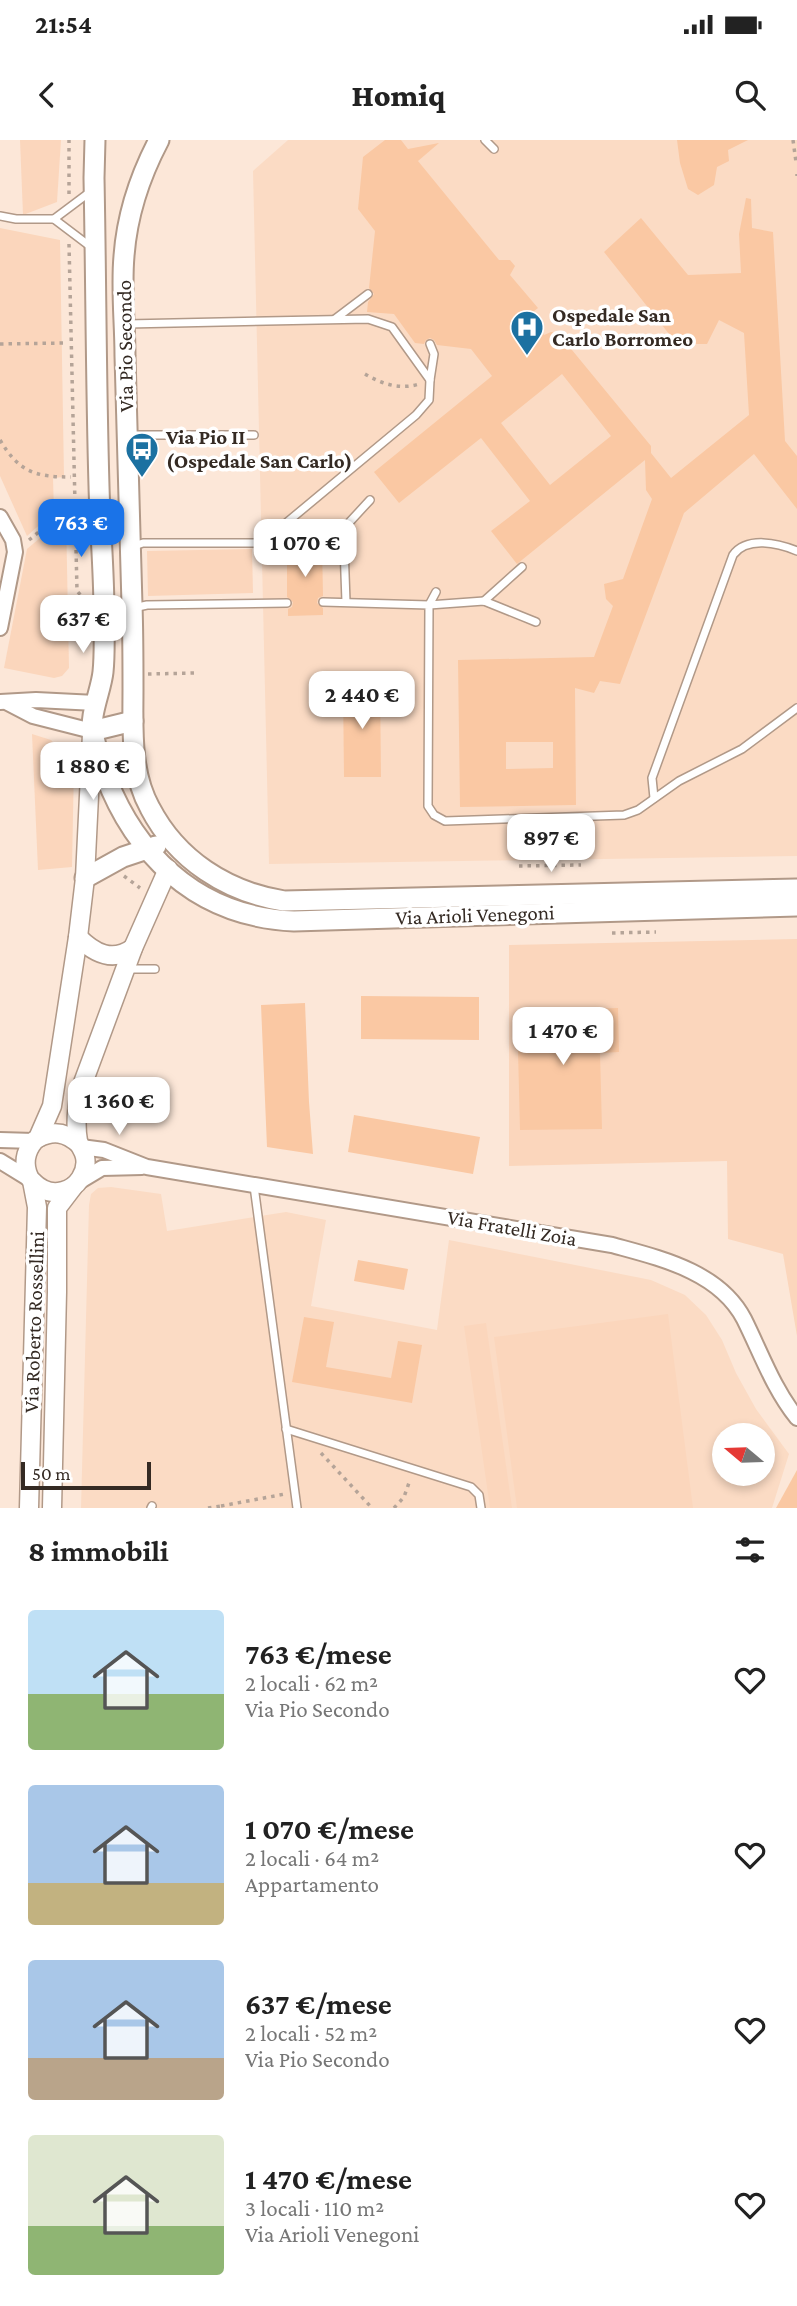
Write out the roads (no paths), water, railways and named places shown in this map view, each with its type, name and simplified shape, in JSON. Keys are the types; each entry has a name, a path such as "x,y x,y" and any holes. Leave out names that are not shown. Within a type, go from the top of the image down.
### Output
{"main road":[{"name":"Via Pio Secondo","path":"95,140 97,418 104,611 103,673 92,731 112,793 144,848 167,869"},
{"name":"Via Pio Secondo","path":"159,140 135,192 124,256 133,721 134,748 141,790 160,825 174,842"},
{"path":"97,418 107,345 113,333 125,324"},
{"path":"99,504 115,536 130,547"},
{"path":"104,611 132,608"},
{"path":"96,703 133,721"},
{"path":"92,731 133,721"},
{"path":"85,878 144,848 174,842 167,869"},
{"name":"Via Arioli Venegoni","path":"174,842 189,858 220,880 258,897 284,901 797,889"},
{"name":"Via Arioli Venegoni","path":"167,869 188,886 222,906 268,920 797,906"}],"street":[{"path":"0,517 14,561 0,628"},
{"path":"3,702 36,700 96,703"},
{"path":"3,702 33,716 92,731"},
{"name":"Via Pio Secondo","path":"85,878 92,731"},
{"name":"Via Roberto Rossellini","path":"52,1508 57,1208 82,1175 85,1165 76,1111 80,1091 133,948 167,869"},
{"name":"Via Roberto Rossellini","path":"29,1508 37,1207 26,1169 26,1158 52,1106 85,878"},
{"path":"78,937 101,955 114,956 133,948"},
{"name":"Via Fratelli Zoia","path":"0,1140 36,1140 50,1133 58,1133 70,1137 80,1145 104,1150 147,1167"},
{"name":"Via Fratelli Zoia","path":"0,1161 31,1179 41,1189 52,1192 63,1191 102,1168 147,1167 612,1245 677,1264 724,1293 742,1316 776,1388 797,1418"}],"lane":[{"path":"485,140 494,149"},
{"path":"54,219 94,190"},
{"path":"0,216 16,219 54,219 95,250"},
{"path":"333,320 368,294"},
{"path":"125,324 368,319 392,327 430,380"},
{"path":"130,547 143,543 262,543 416,415 429,400 434,354 430,344"},
{"path":"127,435 254,435"},
{"path":"346,602 345,527 370,500"},
{"path":"654,798 652,778 733,555 738,548 762,543 797,551"},
{"path":"484,601 522,567"},
{"path":"436,592 429,605 428,806 434,815 445,821 624,816 638,810 679,781 742,749 797,708"},
{"path":"323,602 429,605 484,601 536,622"},
{"path":"132,608 147,604 288,603"},
{"path":"125,969 155,969"},
{"path":"254,1185 297,1508"},
{"path":"33,1309 57,1308"},
{"path":"286,1429 471,1488 479,1495 481,1508"}],"place":[{"name":"Ospedale San Carlo Borromeo","path":"527,357"},
{"name":"Via Pio II (Ospedale San Carlo)","path":"142,479"}]}
